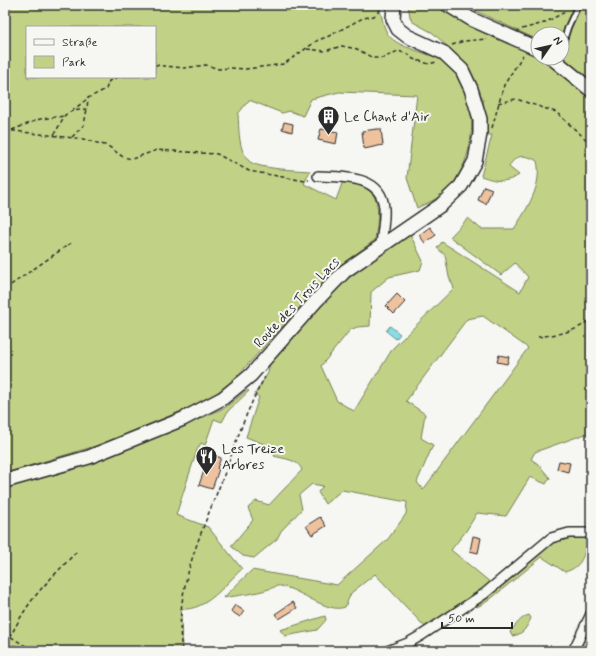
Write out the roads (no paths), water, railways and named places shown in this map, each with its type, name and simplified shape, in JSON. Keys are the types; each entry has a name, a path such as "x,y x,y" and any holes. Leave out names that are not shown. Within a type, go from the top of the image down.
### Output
{"street":[{"path":"448,5 471,19 530,44"},
{"name":"Route des Trois Lacs","path":"5,480 89,457 183,419 224,398 251,376 334,281 355,263 441,205 454,194 466,179 475,161 480,134 480,119 475,101 462,70 444,53 402,33 394,22 394,8"},
{"path":"564,66 591,90"},
{"path":"318,176 357,178 367,182 374,189 382,200 384,208 381,245"},
{"path":"388,651 422,635 484,594 551,538 569,533 591,533"},
{"path":"573,651 591,614"}],"lane":[{"path":"569,26 578,5"}],"water":[{"path":"390,326 400,334 396,339 386,331"}],"place":[{"name":"Le Chant d'Air","path":"328,136"},
{"name":"Les Treize Arbres","path":"207,476"}]}
